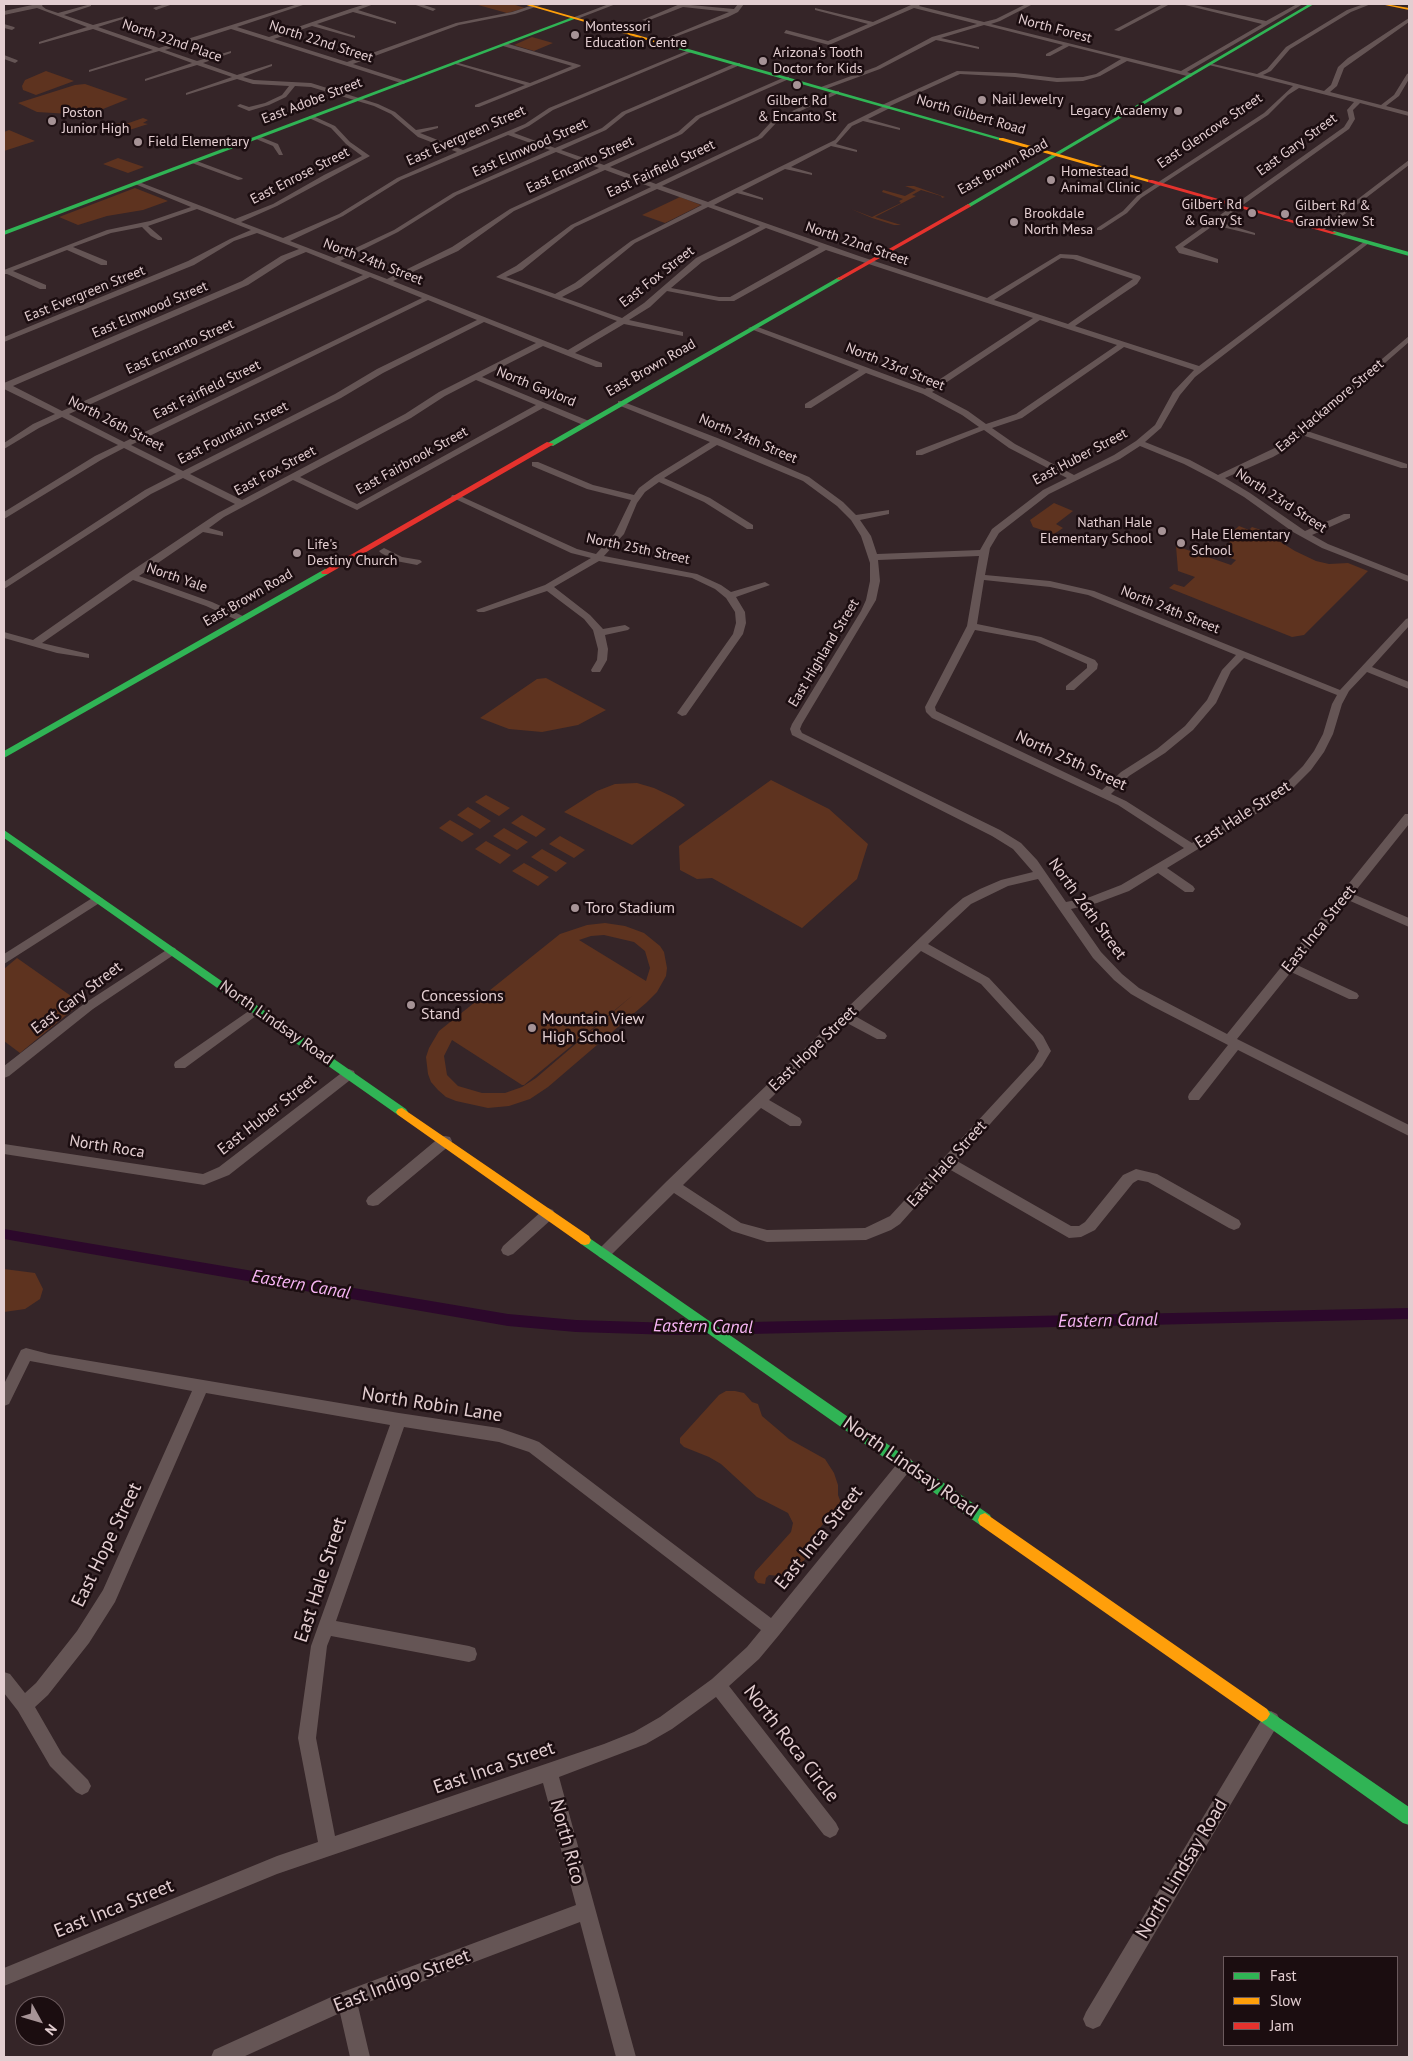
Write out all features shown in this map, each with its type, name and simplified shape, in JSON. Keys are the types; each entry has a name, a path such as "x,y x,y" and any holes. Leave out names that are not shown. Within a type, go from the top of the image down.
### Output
{"main road":[{"name":"East Brown Road","path":"4,754 1057,154 1186,74 1211,64 1312,4"},
{"path":"1386,4 1409,9"},
{"name":"North Gilbert Road","path":"533,5 1409,254"},
{"name":"East Adobe Street","path":"4,233 575,18"},
{"name":"North Lindsay Road","path":"4,833 1409,1817"}],"street":[{"path":"156,8 170,4"},
{"path":"91,72 229,26 303,4"},
{"path":"268,38 371,4"},
{"path":"416,4 433,9"},
{"path":"575,18 613,4"},
{"path":"661,42 736,11 741,4"},
{"path":"828,4 817,9 875,24"},
{"path":"823,88 878,68 934,38 952,31 998,20 1030,4"},
{"path":"1117,30 1167,4"},
{"path":"1184,4 1267,23"},
{"name":"East Brown Road","path":"1186,74 1300,4"},
{"path":"1259,75 1269,70 1288,48 1349,11 1368,4"},
{"path":"4,13 40,5"},
{"name":"North 22nd Place","path":"40,5 42,9 58,15 237,77 259,83 304,83 359,100 392,113 414,132 432,142 463,152"},
{"path":"348,64 461,24 509,14 533,5"},
{"path":"645,20 682,5 736,11"},
{"path":"786,32 829,43 915,5"},
{"name":"North Forest","path":"915,5 1186,74"},
{"path":"58,15 89,6"},
{"path":"352,10 394,23"},
{"path":"41,43 124,17"},
{"path":"1326,92 1334,86 1341,68 1350,59 1409,20"},
{"path":"311,24 353,37"},
{"path":"4,26 12,28"},
{"name":"North 22nd Street","path":"229,26 404,82"},
{"path":"435,33 443,35"},
{"path":"934,38 977,48"},
{"path":"1048,55 1069,44"},
{"path":"477,106 578,66 504,45"},
{"path":"391,48 399,51"},
{"name":"East Evergreen Street","path":"283,241 341,215 399,179 527,125 551,109 691,51"},
{"path":"147,80 229,52"},
{"path":"4,57 15,61 4,64"},
{"path":"556,297 578,285 633,242 837,141 850,126 886,106 959,72 1015,75 1057,80 1082,79 1098,76 1126,59"},
{"path":"456,63 531,84"},
{"name":"East Elmwood Street","path":"334,261 396,231 456,194 604,129 624,113 738,64"},
{"path":"1211,64 1409,114"},
{"path":"188,94 270,65"},
{"path":"1382,107 1396,96 1409,75"},
{"name":"East Encanto Street","path":"386,282 455,249 512,210 680,133 698,117 787,78"},
{"path":"240,106 249,109 267,104 284,96 294,84"},
{"name":"East Glencove Street","path":"1099,228 1125,212 1137,198 1266,114 1286,94 1299,85"},
{"name":"East Fairfield Street","path":"556,297 500,277 519,268 573,226 760,137 775,121 837,92"},
{"name":"East Gary Street","path":"1215,261 1179,248 1347,128 1352,119 1350,110 1358,102"},
{"name":"East Enrose Street","path":"234,222 286,199 326,176 367,156 348,144 333,127 311,117"},
{"path":"863,119 898,129"},
{"path":"414,132 436,127"},
{"name":"North 22nd Street","path":"508,133 825,247 1038,318 1200,369"},
{"path":"258,138 276,145 281,154"},
{"path":"830,144 855,151"},
{"path":"194,162 240,179"},
{"path":"1322,229 1409,162"},
{"path":"785,167 810,174"},
{"name":"North 24th Street","path":"137,183 599,365"},
{"path":"736,191 761,199"},
{"path":"5,271 109,231 144,225 197,207"},
{"path":"1214,223 1253,234"},
{"path":"144,225 153,235 160,239"},
{"name":"East Fox Street","path":"568,353 647,306 698,260 765,226"},
{"name":"East Evergreen Street","path":"4,340 191,263 232,240 256,231"},
{"name":"East Huber Street","path":"931,712 931,705 972,626 984,554 990,538 999,527 1038,497 1072,477 1117,457 1139,443 1161,421 1183,384 1200,369 1367,242"},
{"path":"66,247 104,263"},
{"path":"667,289 719,299 731,299 825,247"},
{"name":"East Elmwood Street","path":"4,386 245,283 284,258 304,250"},
{"path":"987,301 1055,258 1063,255 1136,278 1134,282 1069,328"},
{"path":"5,271 43,287"},
{"name":"East Encanto Street","path":"4,447 36,426 369,275"},
{"path":"556,297 623,321 680,334"},
{"name":"East Fairfield Street","path":"4,516 98,458 269,376 320,348 426,298"},
{"path":"926,392 1038,318"},
{"name":"East Fountain Street","path":"4,586 148,492 338,396 380,371 483,320"},
{"name":"North 23rd Street","path":"752,328 926,392 957,408 1020,451 1072,477"},
{"name":"East Hackamore Street","path":"1218,478 1275,452 1405,347 1409,338"},
{"name":"East Fox Street","path":"34,644 201,528 242,504 408,416 442,394 542,343"},
{"path":"919,453 956,437 1007,422 1024,413 1123,344"},
{"path":"808,406 867,369"},
{"name":"North Gaylord","path":"476,377 586,423"},
{"name":"North 26th Street","path":"4,386 242,504"},
{"name":"North 24th Street","path":"621,403 806,479 833,497 854,518 866,536 874,557"},
{"name":"East Fairbrook Street","path":"292,477 357,507 543,405"},
{"path":"1301,432 1404,466"},
{"path":"481,610 548,587 575,574 598,558 619,534 635,498 647,485 717,441"},
{"name":"North 23rd Street","path":"1139,443 1177,458 1218,478 1247,495 1304,535 1348,556 1409,580"},
{"path":"535,464 590,487 635,498"},
{"path":"658,478 715,504 750,527"},
{"name":"North 25th Street","path":"455,498 562,546 598,558 694,576 718,587 730,596"},
{"path":"854,518 886,512"},
{"path":"1304,535 1347,516"},
{"path":"201,528 220,534"},
{"path":"384,551 399,558 417,562"},
{"path":"874,557 984,554"},
{"name":"East Highland Street","path":"795,732 797,724 869,606 875,581 874,557"},
{"name":"North Yale","path":"130,576 216,607 242,619"},
{"name":"North 24th Street","path":"981,577 1050,584 1081,590 1342,694"},
{"path":"682,713 738,634 741,623 740,612 730,596 765,585"},
{"path":"548,587 587,617 600,633 603,654 596,670"},
{"name":"East Hale Street","path":"1064,907 1115,893 1273,798 1302,774 1326,740 1342,694 1409,621"},
{"path":"972,626 1038,639 1091,662 1093,664 1092,669 1070,688"},
{"path":"600,633 625,628"},
{"path":"4,635 86,656"},
{"path":"1104,794 1125,774 1161,751 1189,728 1208,706 1227,670 1242,654"},
{"path":"1365,668 1409,686"},
{"name":"North 25th Street","path":"931,712 1104,794 1140,813 1192,848"},
{"name":"North 26th Street","path":"795,732 803,739 1003,837 1023,851 1097,955 1122,981 1156,1003 1409,1131"},
{"name":"East Inca Street","path":"1194,1097 1289,966 1346,895 1404,832 1409,817"},
{"path":"1159,868 1189,889"},
{"name":"East Hope Street","path":"604,1252 953,913 976,896 1005,883 1041,874"},
{"path":"1346,895 1408,923"},
{"path":"4,960 97,899"},
{"name":"East Hale Street","path":"672,1186 729,1222 757,1234 777,1237 854,1236 877,1231 895,1220 1038,1063 1045,1051 1039,1040 985,981 920,945"},
{"name":"East Gary Street","path":"4,1073 89,1006 171,950"},
{"path":"1289,966 1353,996"},
{"path":"180,1065 256,1010"},
{"path":"846,1017 881,1036"},
{"name":"East Huber Street","path":"204,1180 224,1171 349,1074"},
{"path":"760,1101 795,1122"},
{"path":"374,1201 445,1142"},
{"name":"North Roca","path":"4,1149 204,1180"},
{"path":"948,1162 1070,1232 1081,1231 1090,1226 1128,1179 1136,1174 1152,1178 1234,1224"},
{"path":"508,1250 548,1214"},
{"name":"North Robin Lane","path":"4,1399 26,1354 49,1360 399,1420 499,1435 534,1446 773,1630"},
{"name":"East Hope Street","path":"24,1705 42,1690 83,1637 109,1596 202,1386"},
{"name":"East Hale Street","path":"328,1846 307,1738 319,1646 399,1420"},
{"name":"East Inca Street","path":"4,1977 277,1865 604,1753 640,1738 666,1723 718,1685 742,1664 773,1630 906,1464"},
{"path":"326,1627 469,1654"},
{"path":"4,1680 24,1705 56,1760 82,1786"},
{"name":"North Roca Circle","path":"718,1685 830,1829"},
{"name":"North Lindsay Road","path":"1093,2018 1271,1720"},
{"name":"North Rico","path":"548,1772 626,2057"},
{"name":"East Indigo Street","path":"221,2057 347,2000 586,1912"},
{"path":"347,2000 360,2057"}],"shaded area":[{"path":"512,4 525,8 507,13 478,5"},
{"path":"532,37 553,43 534,51 514,45"},
{"path":"46,71 74,81 36,95 23,90 22,86 25,80"},
{"path":"85,84 128,99 98,111 70,114 37,112 18,103 75,85"},
{"path":"143,118 148,120 143,123 148,124 120,133 106,127 119,123 123,125"},
{"path":"9,130 35,141 4,151 4,132"},
{"path":"118,158 144,167 128,173 103,164"},
{"path":"905,186 914,186 945,197 942,198 941,196 921,190 912,195 916,196 875,217 901,225 894,225 872,218 851,209 872,217 901,203 899,201 903,199 882,192 883,190 905,196 916,190"},
{"path":"135,188 168,201 143,210 107,216 78,225 59,217"},
{"path":"680,197 701,205 665,223 642,215"},
{"path":"1054,503 1073,511 1056,524 1063,528 1054,534 1033,527 1030,520"},
{"path":"1239,526 1249,530 1252,527 1261,530 1295,551 1316,561 1329,564 1348,563 1368,571 1304,635 1292,637 1169,588 1174,584 1184,587 1195,577 1178,571 1176,546 1231,565 1236,560 1217,553 1233,539 1228,536"},
{"path":"546,678 606,710 578,725 542,732 509,729 480,718 537,679"},
{"path":"771,780 829,809 868,844 857,879 802,928 712,878 697,879 680,870 679,846"},
{"path":"637,783 654,788 685,805 632,845 564,812 597,791 615,784"},
{"path":"486,795 510,808 499,816 475,802"},
{"path":"468,807 491,821 480,829 457,815"},
{"path":"522,815 546,829 536,837 511,823"},
{"path":"450,820 474,834 462,842 439,828"},
{"path":"504,828 528,842 517,850 493,836"},
{"path":"560,836 585,850 574,858 549,844"},
{"path":"486,841 511,855 500,864 475,849"},
{"path":"542,849 567,863 556,872 531,857"},
{"path":"524,863 549,877 538,886 512,871"},
{"path":"605,923 625,926 644,933 660,946 664,952 667,968 666,976 657,992 548,1087 530,1099 509,1106 488,1108 446,1097 431,1082 426,1057 439,1031 560,934 587,925","holes":["604,935 634,942 645,951 650,968 646,981 579,940 591,936","633,995 536,1078 522,1087 505,1093 482,1093 458,1086 447,1075 444,1056 452,1040 524,1085"]},
{"path":"17,958 81,1003 20,1053 4,1041 4,969"},
{"path":"4,1269 35,1273 43,1289 40,1299 25,1309 4,1312"},
{"path":"726,1391 744,1393 752,1402 758,1404 762,1416 789,1439 825,1459 834,1473 838,1485 838,1495 846,1510 839,1518 828,1518 810,1540 808,1545 812,1551 790,1577 769,1575 766,1578 765,1584 758,1583 754,1578 755,1572 791,1532 793,1523 788,1513 757,1497 721,1464 684,1447 680,1443 680,1438 719,1395"}],"waterway":[{"name":"Eastern Canal","path":"4,1234 508,1320 576,1326 675,1329 749,1328 1409,1314"}],"traffic: fast":[{"path":"968,206 1312,4"},
{"path":"4,233 575,18"},
{"path":"676,47 1001,139"},
{"path":"1334,233 1409,254"},
{"path":"550,444 839,279"},
{"path":"4,755 325,572"},
{"path":"4,833 402,1112"},
{"path":"585,1240 985,1520"},
{"path":"1262,1714 1409,1817"}],"traffic: slow":[{"path":"525,4 676,47"},
{"path":"1387,4 1409,9"},
{"path":"1001,139 1150,181"},
{"path":"402,1112 585,1240"},
{"path":"985,1520 1262,1714"}],"traffic: jam":[{"path":"1150,181 1334,233"},
{"path":"839,279 968,206"},
{"path":"325,572 550,444"}],"place":[{"name":"Montessori Education Centre","path":"575,35"},
{"name":"Arizona's Tooth Doctor for Kids","path":"763,61"},
{"name":"Gilbert Rd & Encanto St","path":"797,85"},
{"name":"Nail Jewelry","path":"982,100"},
{"name":"Legacy Academy","path":"1178,111"},
{"name":"Poston Junior High","path":"52,121"},
{"name":"Field Elementary","path":"138,142"},
{"name":"Homestead Animal Clinic","path":"1051,180"},
{"name":"Gilbert Rd & Gary St","path":"1252,213"},
{"name":"Gilbert Rd & Grandview St","path":"1285,214"},
{"name":"Brookdale North Mesa","path":"1014,222"},
{"name":"Nathan Hale Elementary School","path":"1162,531"},
{"name":"Hale Elementary School","path":"1181,543"},
{"name":"Life's Destiny Church","path":"297,553"},
{"name":"Toro Stadium","path":"575,908"},
{"name":"Concessions Stand","path":"411,1005"},
{"name":"Mountain View High School","path":"532,1028"}]}
